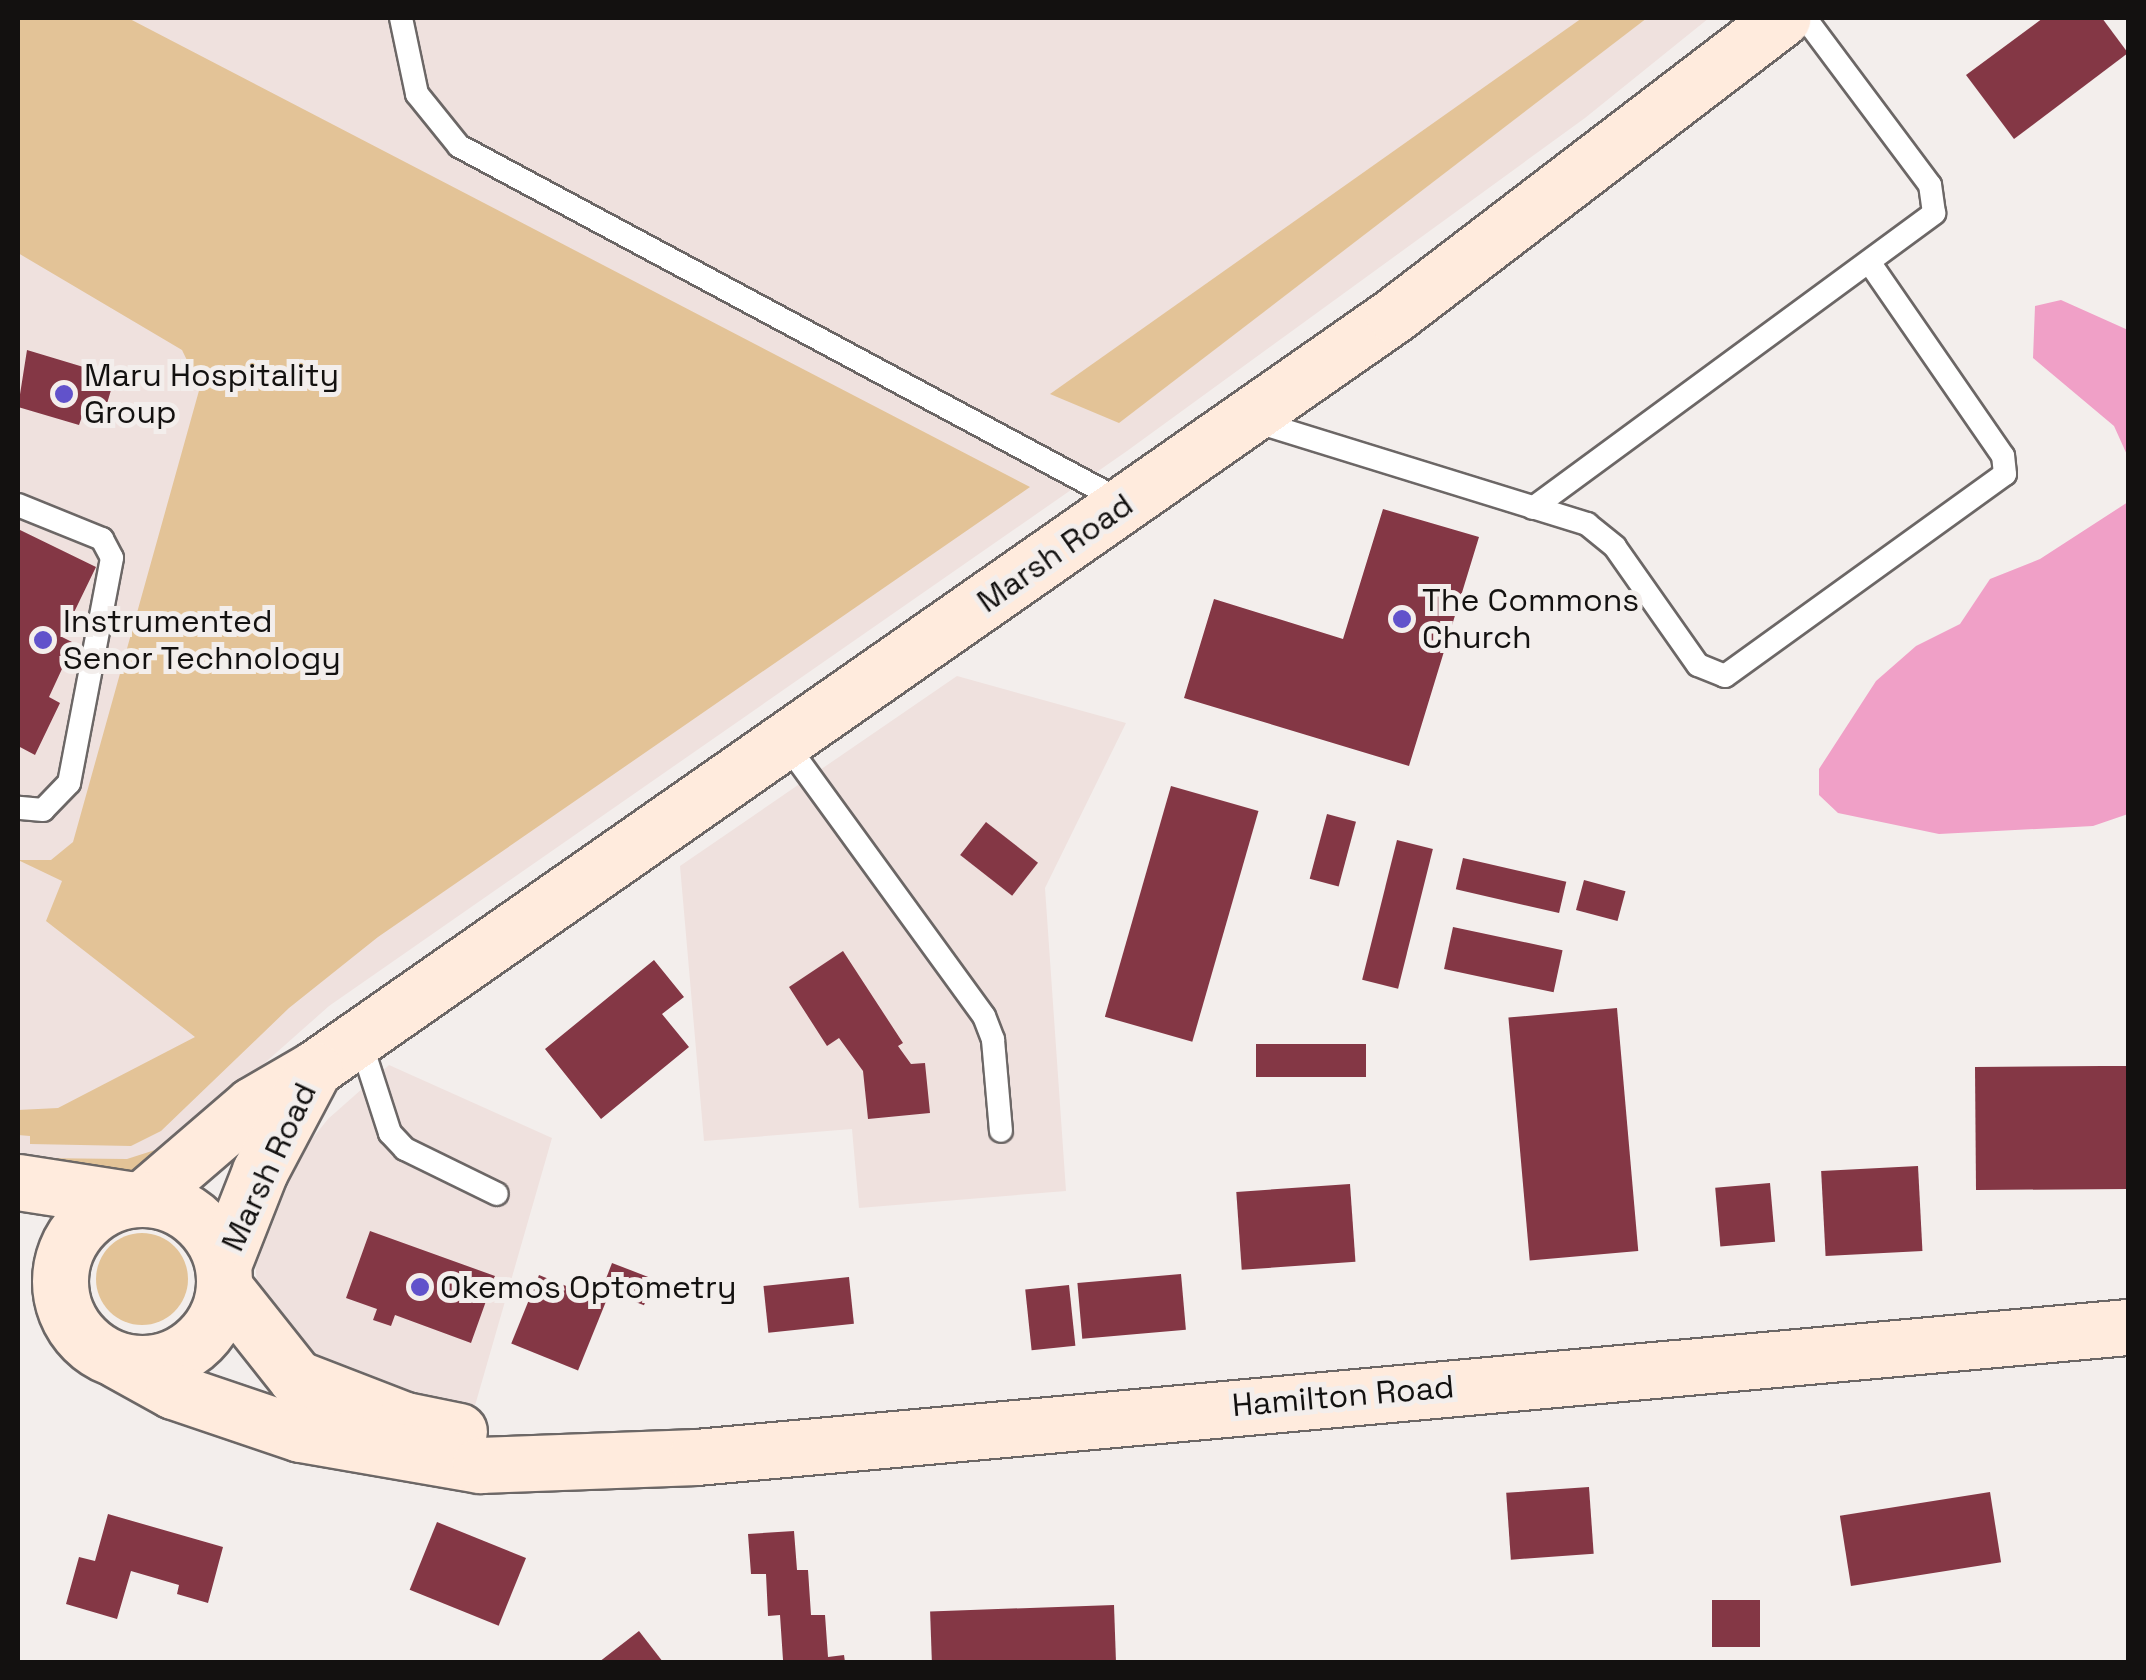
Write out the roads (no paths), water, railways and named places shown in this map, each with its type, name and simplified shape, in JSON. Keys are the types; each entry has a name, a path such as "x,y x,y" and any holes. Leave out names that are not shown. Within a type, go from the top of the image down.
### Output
{"street":[{"name":"Marsh Road","path":"136,1199 230,1121 314,1070 1126,504 1530,216 1783,18"},
{"name":"Marsh Road","path":"224,1276 260,1171 314,1070"},
{"path":"18,1182 136,1199 190,1213 208,1230 224,1276 212,1326 194,1346 170,1359 117,1360 82,1336 61,1299 18,1256"},
{"path":"61,1299 63,1255 73,1235 88,1218 136,1199"},
{"name":"Hamilton Road","path":"224,1276 296,1378 404,1420 558,1458"},
{"name":"Hamilton Road","path":"117,1360 173,1391 240,1416 362,1449 480,1464 558,1458 696,1457 2128,1327"}],"lane":[{"path":"401,18 417,94 459,146 1126,504"},
{"path":"1534,508 1929,220 1935,195 1804,18"},
{"path":"1248,418 1534,508 1608,538 1698,665 1725,676 1995,487 2004,474 2003,456 1870,263"},
{"path":"18,505 102,539 112,571 69,783 43,810 18,808"},
{"path":"784,741 984,1016 993,1040 1000,1131"},
{"path":"359,1037 390,1133 405,1149 497,1194"}],"place":[{"name":"Maru Hospitality Group","path":"64,394"},
{"name":"The Commons Church","path":"1402,619"},
{"name":"Instrumented Senor Technology","path":"43,640"},
{"name":"Okemos Optometry","path":"420,1287"}]}
